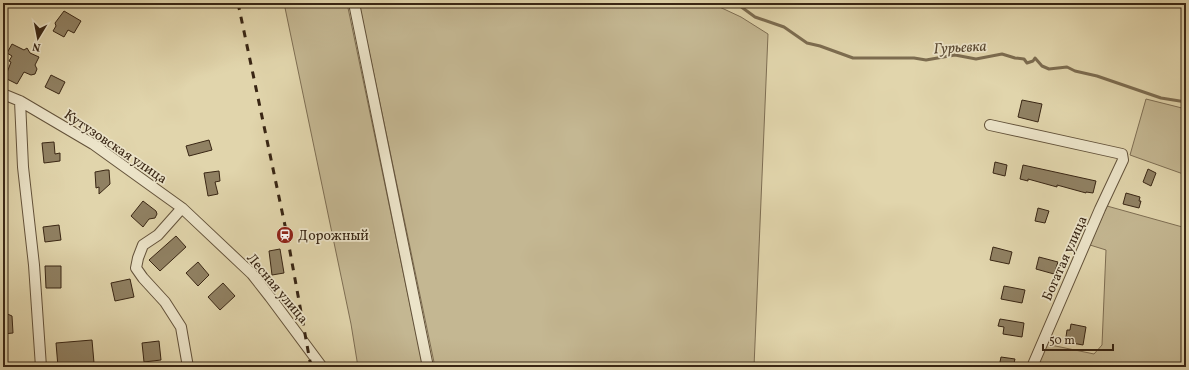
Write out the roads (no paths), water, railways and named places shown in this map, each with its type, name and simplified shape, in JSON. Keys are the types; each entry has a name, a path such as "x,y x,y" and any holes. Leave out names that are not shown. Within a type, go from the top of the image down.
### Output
{"street":[{"path":"354,3 428,367"},
{"name":"Кутузовская улица","path":"3,94 20,101 93,144 182,208 206,232"},
{"path":"20,101 23,167 34,265 41,367"},
{"name":"Богатая улица","path":"990,125 1122,154 1123,160 1100,209 1032,367"},
{"path":"182,208 158,235 144,246 138,258 136,268 165,302 181,327 188,367"},
{"name":"Лесная улица","path":"206,232 252,274 322,367"}],"waterway":[{"name":"Гурьевка","path":"736,3 755,17 784,27 807,43 853,58 914,58 926,60 955,55 976,59 1002,54 1024,59 1027,63 1033,61 1035,58 1042,66 1049,69 1067,67 1075,71 1097,76 1161,98 1186,102"}],"railway":[{"path":"238,3 287,235 311,367"}],"place":[{"name":"Дорожный","path":"285,235"}]}
